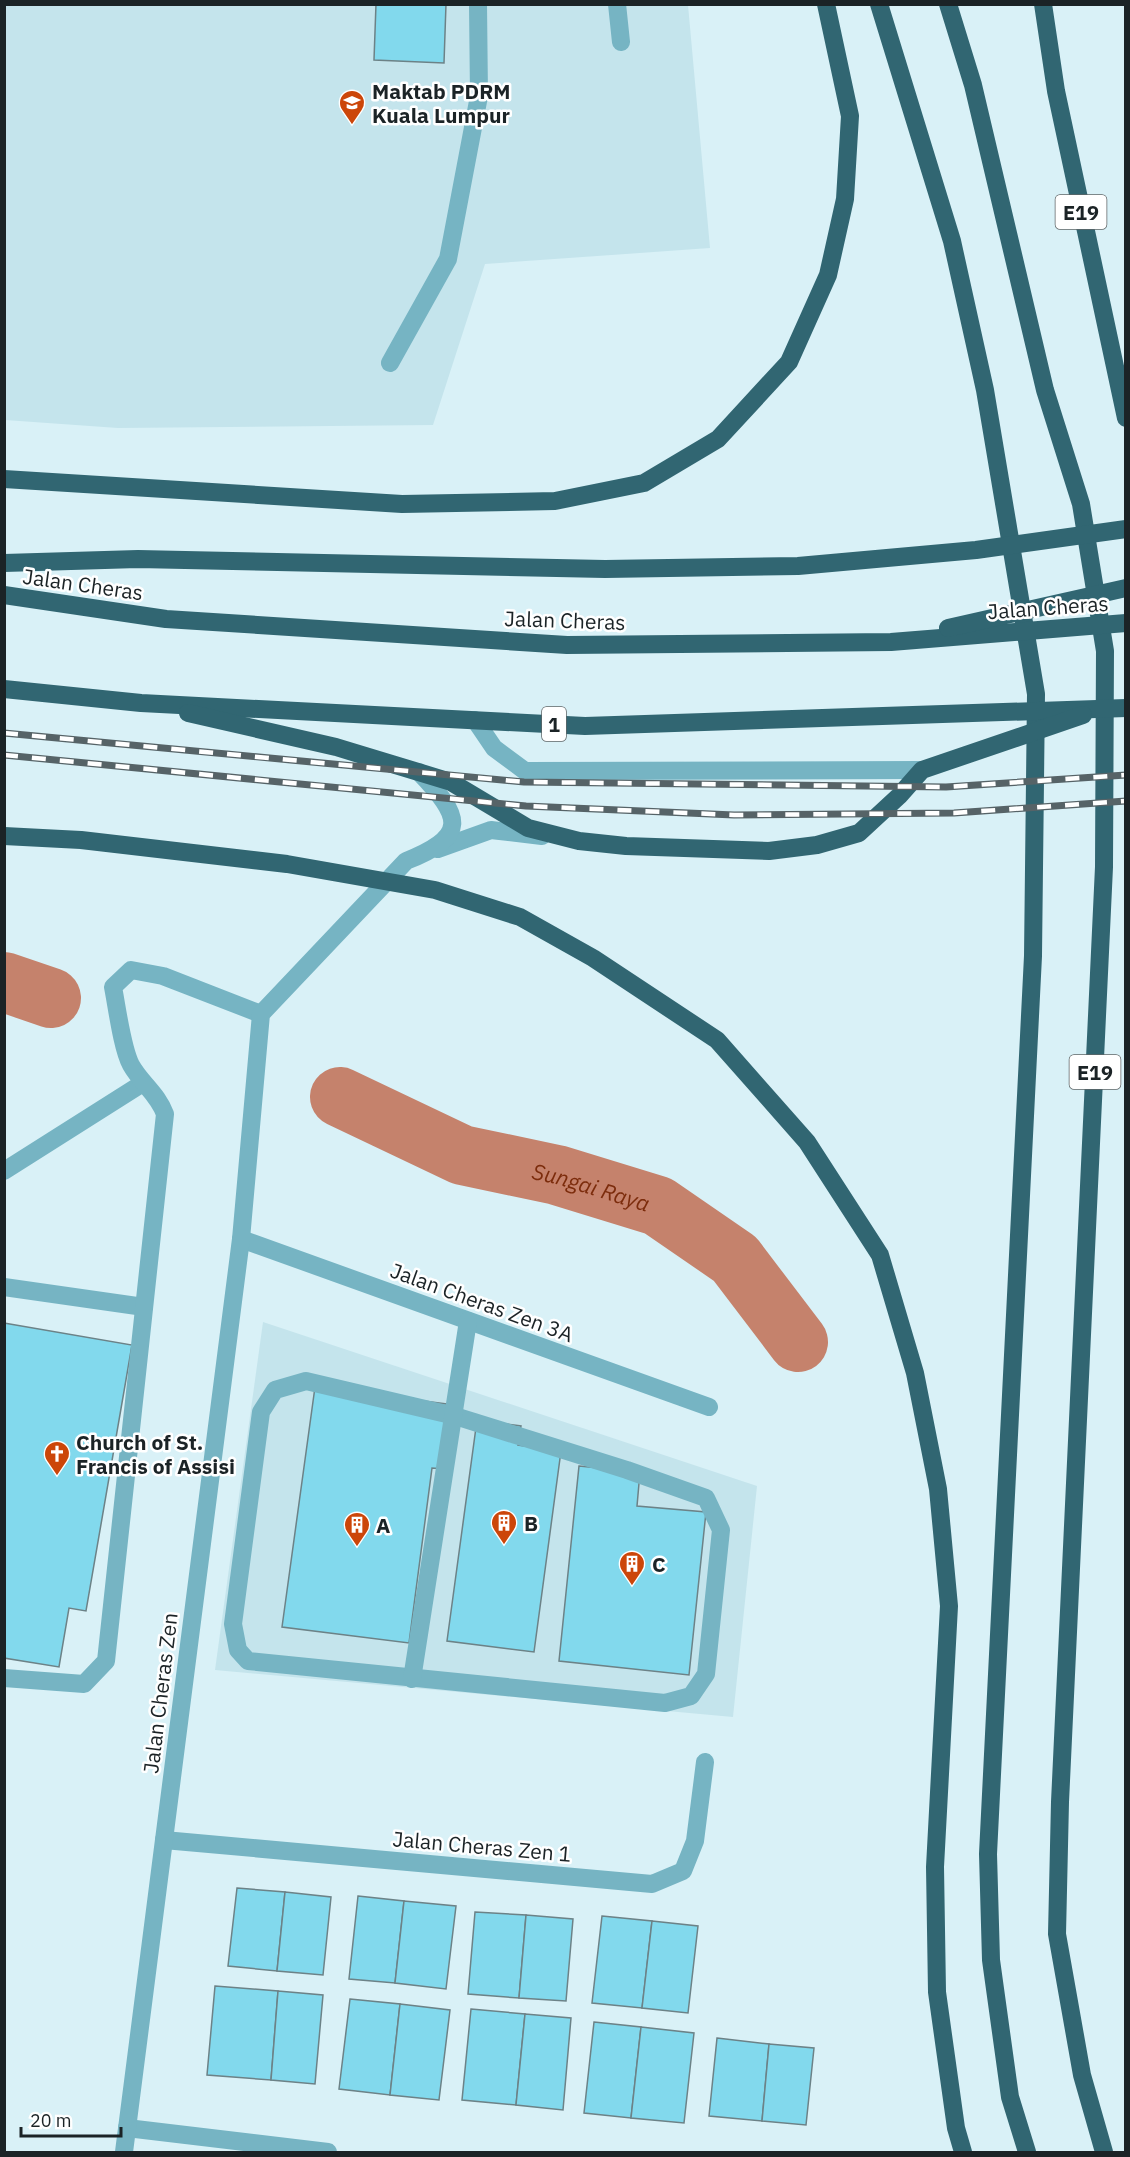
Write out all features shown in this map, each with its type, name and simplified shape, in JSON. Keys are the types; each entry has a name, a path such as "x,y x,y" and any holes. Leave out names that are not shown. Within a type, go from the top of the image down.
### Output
{"highway":[{"path":"4,479 402,504 555,501 644,483 718,439 789,362 828,275 845,200 850,116 826,4"},
{"path":"879,4 954,253 985,390 1036,694 1033,956 988,1854 991,1960 1010,2097 1027,2152"},
{"name":"E19","path":"948,4 973,85 1045,390 1081,504 1105,651 1104,867 1060,1802 1057,1934 1082,2075 1104,2152"},
{"name":"E19","path":"1043,4 1056,91 1125,418"},
{"path":"4,563 138,560 605,569 798,566 976,550 1125,529"},
{"path":"891,642 1125,588"},
{"name":"Jalan Cheras","path":"4,595 166,619 567,645 891,642 1125,623"},
{"name":"1","path":"4,689 141,703 585,726 1125,708"},
{"path":"141,703 336,747 420,772 451,782 528,828 579,841 626,846 769,851 818,845 859,833 899,796 921,770 1105,708"},
{"path":"4,836 81,840 287,864 435,890 520,917 593,958 717,1040 807,1142 880,1255 915,1373 938,1489 949,1606 935,1867 937,1992 956,2128 963,2152"}],"street":[{"path":"390,363 448,259 479,96 478,4"},
{"path":"617,4 621,42"},
{"path":"475,720 494,748 525,771 921,770"},
{"path":"4,1678 84,1684 106,1661 165,1114 160,1100 143,1083 129,1063 113,987 131,970 164,976 261,1014 406,861 433,850 449,837 453,824 451,811 420,772"},
{"path":"406,861 491,830 579,841"},
{"name":"Jalan Cheras Zen","path":"124,2152 241,1239 261,1014"},
{"path":"4,1171 143,1083"},
{"name":"Jalan Cheras Zen 3A","path":"241,1239 709,1407"},
{"path":"4,1287 144,1307"},
{"path":"412,1678 455,1416 468,1321"},
{"path":"306,1382 455,1416 627,1470 706,1498 722,1530 706,1674 691,1696 665,1703 412,1678 248,1661 238,1650 233,1624 261,1412 275,1390 306,1382"},
{"name":"Jalan Cheras Zen 1","path":"164,1840 652,1884 683,1871 695,1841 705,1762"},
{"path":"127,2128 328,2152"}],"shaded area":[{"name":"Maktab PDRM Kuala Lumpur","path":"4,5 688,5 710,248 485,264 433,425 118,428 5,420"},
{"path":"263,1322 757,1486 733,1717 215,1670"}],"building":[{"path":"376,4 446,4 444,63 374,60"},
{"name":"Church of St. Francis of Assisi","path":"4,1323 132,1345 86,1611 69,1608 59,1667 4,1658"},
{"name":"A","path":"315,1387 454,1405 445,1469 432,1468 409,1643 282,1627"},
{"name":"B","path":"477,1420 521,1426 518,1445 561,1451 534,1652 447,1641"},
{"name":"C","path":"579,1466 640,1472 637,1506 706,1512 689,1675 559,1661"},
{"path":"237,1888 285,1892 277,1971 228,1966"},
{"path":"285,1892 331,1897 323,1975 277,1971"},
{"path":"358,1896 404,1901 395,1983 349,1979"},
{"path":"404,1901 456,1906 446,1989 395,1983"},
{"path":"475,1912 526,1915 519,1998 468,1994"},
{"path":"526,1915 573,1919 566,2001 519,1998"},
{"path":"602,1916 652,1921 642,2008 592,2003"},
{"path":"652,1921 698,1926 688,2013 642,2008"},
{"path":"215,1986 278,1991 271,2080 207,2075"},
{"path":"278,1991 323,1995 315,2084 271,2080"},
{"path":"350,1999 400,2004 390,2095 339,2089"},
{"path":"400,2004 450,2010 439,2100 390,2095"},
{"path":"471,2009 525,2014 516,2105 462,2100"},
{"path":"525,2014 571,2018 563,2110 516,2105"},
{"path":"594,2022 641,2027 631,2118 584,2113"},
{"path":"641,2027 694,2033 684,2123 631,2118"},
{"path":"717,2038 769,2044 762,2121 709,2116"},
{"path":"769,2044 814,2048 806,2125 762,2121"}],"waterway":[{"name":"Sungai Raya","path":"4,982 51,998"},
{"name":"Sungai Raya","path":"340,1097 462,1155 557,1175 658,1206 735,1259 798,1342"}],"railway":[{"path":"4,733 524,782 946,787 1126,775"},
{"path":"4,755 526,806 734,815 954,813 1126,801"}],"place":[{"name":"Maktab PDRM Kuala Lumpur","path":"352,126"},
{"name":"Church of St. Francis of Assisi","path":"57,1477"},
{"name":"B","path":"504,1546"},
{"name":"A","path":"357,1548"},
{"name":"C","path":"632,1587"}]}
